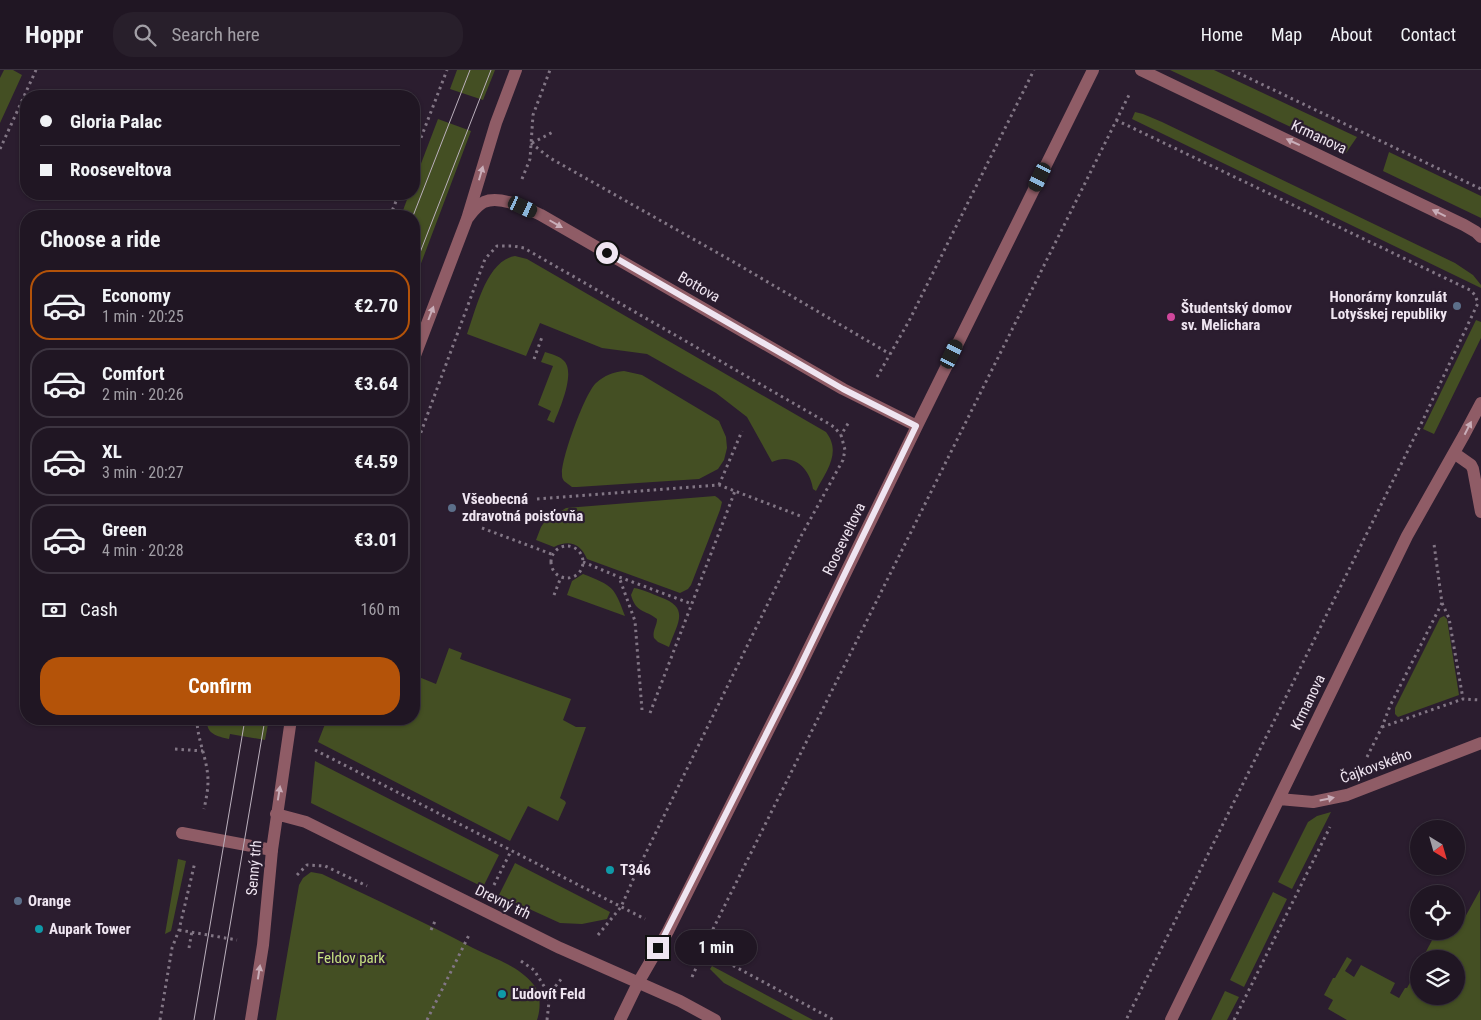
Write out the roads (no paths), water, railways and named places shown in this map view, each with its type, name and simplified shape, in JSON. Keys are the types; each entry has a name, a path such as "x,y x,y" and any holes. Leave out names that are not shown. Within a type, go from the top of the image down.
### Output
{"street":[{"path":"420,342 467,220 496,123 516,70"},
{"name":"Rooseveltova","path":"620,1020 638,983 668,931 796,675 916,426 1093,70"},
{"name":"Krmanova","path":"1141,70 1456,221 1476,232 1481,237"},
{"name":"Bottova","path":"467,220 483,202 492,200 512,203 541,215 864,400 916,426"},
{"name":"Krmanova","path":"1171,1020 1407,536 1481,403"},
{"path":"1454,453 1471,465 1473,469 1481,512"},
{"name":"Senný trh","path":"251,1020 263,945 276,814 290,725"},
{"name":"Čajkovského","path":"1279,798 1313,802 1347,795 1481,743"},
{"name":"Drevný trh","path":"276,814 306,822 580,958 680,1001 715,1020"},
{"path":"182,832 272,850"}],"tram line":[{"path":"420,198 470,70"},
{"path":"420,253 491,70"},
{"path":"415,210 419,200"},
{"path":"194,1020 244,725"},
{"path":"214,1020 264,725"}],"place":[{"name":"Honorárny konzulát Lotyšskej republiky","path":"1457,306"},
{"name":"Študentský domov sv. Melichara","path":"1171,317"},
{"name":"Všeobecná zdravotná poisťovňa","path":"452,508"},
{"name":"T346","path":"610,870"},
{"name":"Orange","path":"18,901"},
{"name":"Aupark Tower","path":"39,929"},
{"name":"Ľudovít Feld","path":"502,994"}],"park label":[{"name":"Feldov park","path":"351,958"}]}
